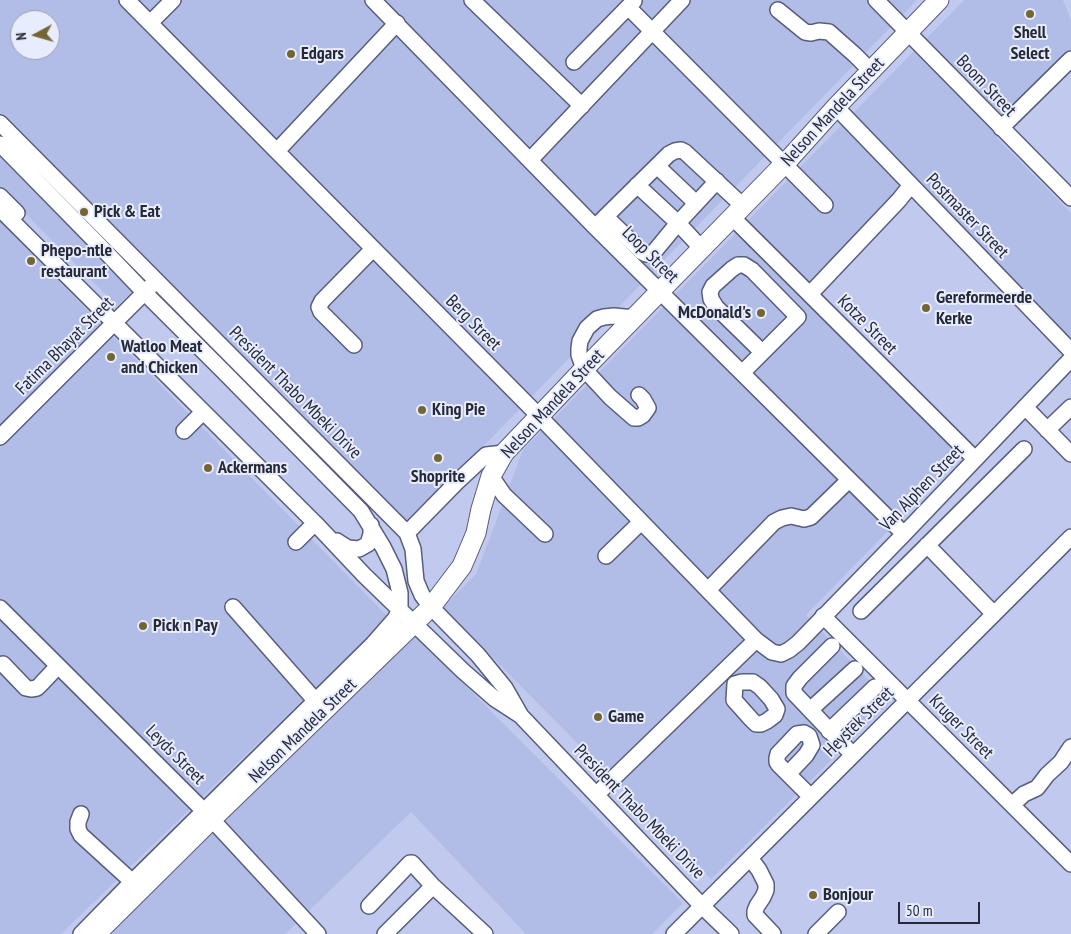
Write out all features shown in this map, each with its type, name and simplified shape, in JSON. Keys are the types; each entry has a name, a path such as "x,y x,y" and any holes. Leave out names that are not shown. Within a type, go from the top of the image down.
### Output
{"main road":[{"name":"Nelson Mandela Street","path":"96,934 136,886 208,815 320,706 431,607 466,559 476,533 491,476 504,453 738,212 939,0"}],"street":[{"name":"Berg Street","path":"127,0 539,416 756,640 772,652 781,654 790,650 798,643"},
{"path":"150,23 174,0"},
{"name":"Loop Street","path":"373,0 530,160 600,222 660,292 904,534"},
{"path":"472,0 582,106"},
{"path":"530,160 682,0"},
{"name":"Boom Street","path":"876,0 1071,198"},
{"path":"574,62 632,4 653,31 825,205"},
{"path":"778,10 805,32 829,32 871,71"},
{"path":"277,151 397,23"},
{"path":"1001,128 1071,59"},
{"name":"Postmaster Street","path":"836,107 1071,352"},
{"name":"President Thabo Mbeki Drive","path":"0,123 406,533 414,549 416,581 422,595 431,607 478,655 505,688 521,716"},
{"path":"0,144 144,293 231,378 361,511 371,525 394,570 400,593 400,609 395,619 320,706 233,607"},
{"name":"Kotze Street","path":"657,166 669,154 681,150 717,181 738,212 813,297 975,459"},
{"path":"696,203 657,166 600,222 642,252 650,254 654,252 717,181"},
{"path":"638,185 702,248"},
{"path":"742,372 798,317 813,297 911,185"},
{"path":"0,196 117,320 335,540 348,548 359,549 368,544 371,525"},
{"path":"0,231 5,214"},
{"name":"President Thabo Mbeki Drive","path":"5,214 117,320 203,412 315,523 364,575 463,671 495,699 521,716 730,934"},
{"path":"354,345 321,312 320,307 322,301 373,249"},
{"path":"762,352 716,307 711,299 710,292 713,286 732,268 744,265 752,270 798,317"},
{"name":"Fatima Bhayat Street","path":"0,437 157,280"},
{"path":"634,318 614,316 597,320 587,328 579,348 584,369 634,418 644,414 648,408 644,399 639,395"},
{"name":"Van Alphen Street","path":"798,643 1071,358"},
{"path":"1047,430 1071,406"},
{"path":"1025,407 1071,454"},
{"path":"184,431 203,412"},
{"path":"860,611 1024,449"},
{"path":"406,533 456,482 486,455 504,453"},
{"path":"491,476 504,495 545,534"},
{"path":"708,590 774,522 791,516 804,519 811,517 849,480"},
{"path":"606,556 641,522"},
{"path":"296,542 315,523"},
{"name":"Heystek Street","path":"674,934 1071,537"},
{"path":"927,545 994,614"},
{"name":"Leyds Street","path":"7,608 58,666 208,815 318,934"},
{"name":"Kruger Street","path":"823,616 1071,864"},
{"path":"596,795 756,640"},
{"path":"832,646 800,678 794,686 794,693 853,755"},
{"path":"3,664 26,688 31,689 41,684 58,666"},
{"path":"810,710 855,669"},
{"path":"722,673 735,684"},
{"path":"829,731 875,687"},
{"path":"1012,805 1024,794 1037,788 1061,762 1071,746"},
{"path":"788,774 811,797"},
{"path":"81,814 78,822 78,829 81,835 136,886 81,934"},
{"path":"750,858 760,870 766,884 766,890 757,906 755,915 772,934"},
{"path":"369,906 412,863 433,886 485,934"},
{"path":"385,934 433,886"},
{"path":"816,934 838,912"}],"shaded area":[{"path":"0,0 917,0 406,526 0,117"},
{"path":"964,0 1063,0 1071,20 1071,63 997,138 1071,213 1071,338 918,180 806,295 962,455 806,615 890,702 711,879 443,607 476,574 523,450"},
{"path":"0,157 133,291 117,306 0,188"},
{"path":"0,221 388,617 61,934 0,934"},
{"path":"412,632 683,903 652,934 526,934 411,812 285,934 108,934"}],"place":[{"name":"Shell Select","path":"1030,14"},
{"name":"Edgars","path":"291,54"},
{"name":"Pick & Eat","path":"84,212"},
{"name":"Phepo-ntle restaurant","path":"31,261"},
{"name":"Gereformeerde Kerke","path":"926,308"},
{"name":"McDonald's","path":"761,313"},
{"name":"Watloo Meat and Chicken","path":"111,357"},
{"name":"King Pie","path":"422,410"},
{"name":"Shoprite","path":"438,458"},
{"name":"Ackermans","path":"208,468"},
{"name":"Pick n Pay","path":"143,626"},
{"name":"Game","path":"598,717"},
{"name":"Bonjour","path":"813,895"}]}
